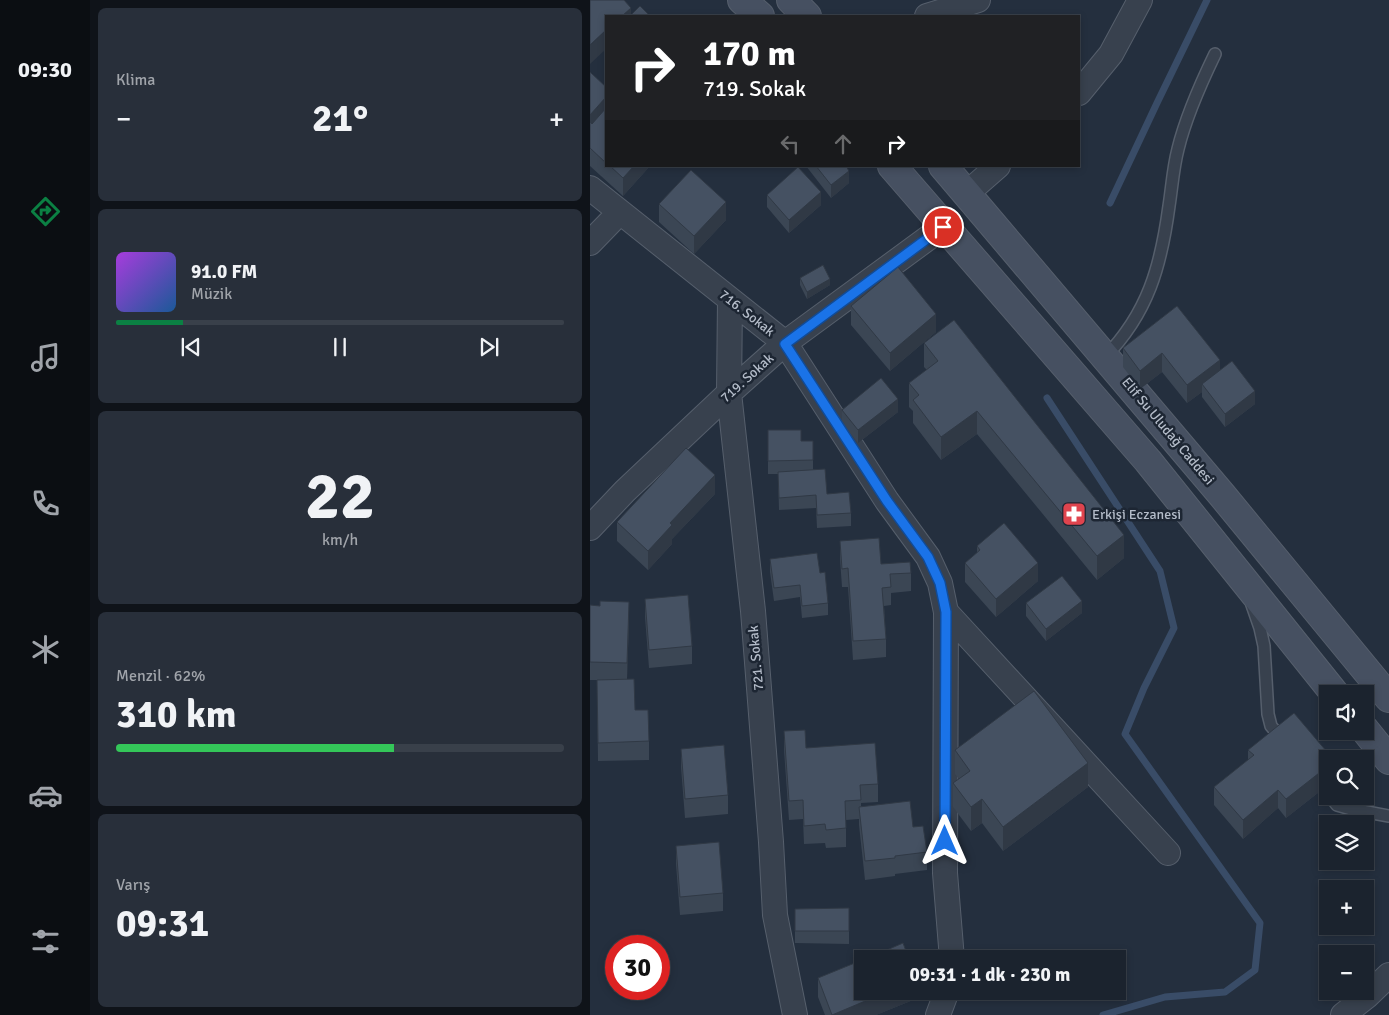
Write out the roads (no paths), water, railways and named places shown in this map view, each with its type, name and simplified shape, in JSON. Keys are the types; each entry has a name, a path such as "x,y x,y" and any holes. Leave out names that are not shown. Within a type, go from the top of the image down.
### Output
{"main road":[{"path":"742,0 759,15"},
{"path":"791,0 806,15"},
{"path":"893,167 1148,462 1329,685"},
{"name":"Elif Su Uludağ Caddesi","path":"944,167 1222,494 1389,698"},
{"path":"1373,740 1389,760"}],"street":[{"path":"930,15 978,0"},
{"path":"1080,92 1111,54 1140,0"},
{"path":"966,194 997,167"},
{"name":"716. Sokak","path":"590,188 785,344 887,501 928,557 940,583 946,612 945,873 951,950"},
{"path":"590,243 620,212"},
{"name":"719. Sokak","path":"590,528 625,490 729,393 785,344 943,227"},
{"name":"721. Sokak","path":"730,300 729,393 753,610 775,915 795,1015"},
{"path":"946,612 1168,853"},
{"path":"1343,1015 1389,975"},
{"path":"938,1015 944,1000"}],"lane":[{"path":"1105,357 1129,330 1147,298 1166,229 1172,178 1178,150 1194,98 1215,54"},
{"path":"1242,578 1260,628 1264,646 1268,714 1271,726 1283,740"},
{"path":"1337,805 1389,816"}],"waterway":[{"path":"1110,203 1207,0"},
{"path":"1047,398 1160,571 1174,628 1144,688 1125,734 1260,923 1255,970 1225,992 1165,997 1103,1015"}],"place":[{"name":"Erkişi Eczanesi","path":"1074,514"}]}
